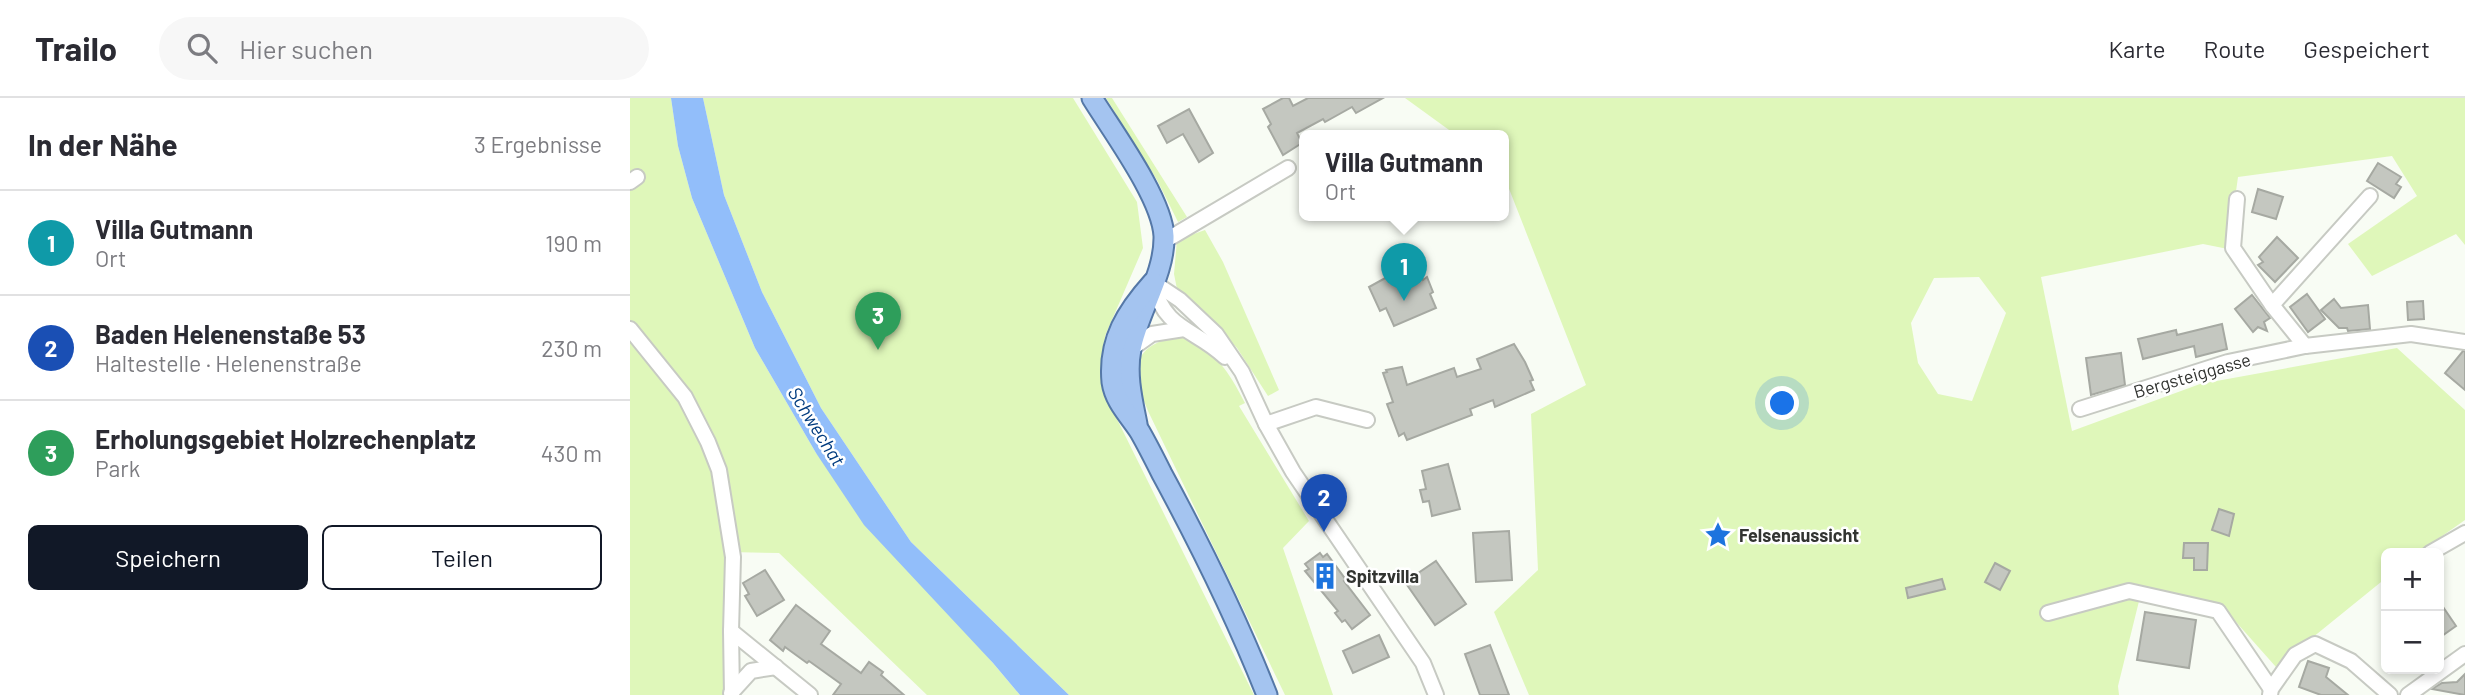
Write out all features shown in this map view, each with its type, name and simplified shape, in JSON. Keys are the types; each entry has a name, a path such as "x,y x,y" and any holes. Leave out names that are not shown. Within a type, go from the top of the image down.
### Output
{"main road":[{"path":"1092,98 1159,212 1163,242 1162,260 1131,349 1129,380 1139,432"},
{"path":"1153,282 1131,307 1119,331 1113,354 1112,383 1119,403 1139,432 1207,560 1267,695"}],"street":[{"path":"1163,242 1288,168"},
{"path":"2272,305 2370,197"},
{"path":"2237,199 2233,248 2272,305 2305,346"},
{"path":"1153,282 1158,304 1166,314 1184,329 1214,346 1242,372"},
{"path":"1153,282 1181,300 1216,334 1242,372 1266,424 1311,500 1423,663 1436,695"},
{"path":"630,328 685,397 719,470 733,557 732,694"},
{"path":"1131,349 1152,334 1184,329"},
{"name":"Bergsteiggasse","path":"2080,409 2228,362 2305,346 2411,334 2465,342"},
{"path":"1266,424 1316,407 1367,420"},
{"path":"2439,548 2465,533"},
{"path":"2048,613 2129,591 2218,611 2271,692 2295,654 2315,644 2351,661 2390,695"},
{"path":"731,631 810,695"},
{"path":"2408,695 2465,654"},
{"path":"732,694 751,671 776,667"}],"green space":[{"path":"630,98 671,98 678,146 692,198 755,348 816,453 1020,695 927,695 779,553 729,552 728,695 630,695"},
{"path":"703,98 1073,98 1137,202 1143,248 1105,336 1102,389 1254,695 1069,695 911,542 821,408 762,292 724,195"},
{"path":"1106,98 1112,98 1187,217 1178,222 1157,180"},
{"path":"1405,98 2465,98 2465,245 2456,234 2372,276 2348,244 2417,196 2392,156 2238,177 2228,249 2203,244 2041,277 2072,431 2200,384 2397,348 2465,410 2465,520 2425,548 2381,548 2381,582 2276,667 2220,604 2142,589 2118,686 2119,695 1529,695 1494,612 1538,570 1531,414 1586,385 1509,189 1509,130 1449,130","holes":["1979,277 2006,313 1972,401 1938,394 1918,363 1911,323 1934,278"]},
{"path":"1205,230 1223,262 1279,390 1268,396 1237,348 1177,289 1174,274 1177,240"},
{"path":"1180,337 1212,355 1226,371 1245,403 1239,406 1309,521 1283,548 1333,695 1285,695 1148,411 1138,384 1137,373 1141,356 1161,341"}],"water":[{"name":"Schwechat","path":"671,98 703,98 724,195 762,292 821,408 911,542 1069,695 1020,695 864,525 816,453 755,348 692,198 678,146"}],"building":[{"path":"1283,98 1289,98 1293,106 1308,98 1383,98 1356,113 1352,107 1325,122 1323,119 1299,130 1299,145 1283,155 1268,127 1271,124 1263,109"},
{"path":"1189,109 1213,153 1199,162 1183,134 1167,143 1158,126"},
{"path":"2378,163 2401,177 2396,184 2401,187 2394,198 2367,181"},
{"path":"2258,189 2283,197 2276,219 2252,212"},
{"path":"2277,237 2298,258 2275,282 2258,265 2263,262 2259,257"},
{"path":"1409,265 1412,271 1418,269 1423,280 1427,277 1436,308 1394,326 1386,308 1380,311 1369,287"},
{"path":"2307,294 2325,319 2308,332 2290,307"},
{"path":"2252,295 2270,318 2264,322 2267,331 2258,327 2253,332 2235,309"},
{"path":"2334,299 2341,308 2368,305 2370,329 2348,331 2347,328 2339,328 2321,310"},
{"path":"2423,301 2424,319 2408,320 2407,302"},
{"path":"2222,324 2227,349 2196,357 2194,346 2143,359 2138,339 2176,330 2177,335"},
{"path":"1514,344 1533,380 1530,381 1534,390 1495,407 1493,400 1470,409 1472,415 1407,440 1404,433 1399,436 1387,404 1393,402 1383,373 1387,372 1386,370 1402,367 1407,385 1454,368 1457,377 1481,369 1477,359"},
{"path":"2465,351 2465,390 2445,373"},
{"path":"2121,353 2125,385 2091,395 2086,358"},
{"path":"1448,464 1460,509 1432,516 1429,501 1423,502 1420,490 1426,489 1422,471"},
{"path":"2219,509 2234,514 2229,536 2212,530"},
{"path":"1509,531 1512,580 1476,582 1473,533"},
{"path":"2184,543 2208,543 2207,570 2194,570 2194,558 2183,558"},
{"path":"1320,553 1323,557 1327,554 1370,615 1352,629 1345,620 1342,622 1335,613 1338,611 1305,571 1309,569 1305,564"},
{"path":"1436,561 1466,604 1435,625 1405,582"},
{"path":"1995,563 2010,571 2000,590 1985,582"},
{"path":"765,570 784,600 757,616 745,596 749,594 743,583"},
{"path":"1942,579 1945,589 1908,598 1906,588"},
{"path":"796,605 830,631 821,644 861,673 869,662 883,672 881,675 904,695 833,695 841,684 809,661 807,663 785,647 783,651 770,640"},
{"path":"2444,608 2456,626 2444,634"},
{"path":"2145,612 2196,620 2189,668 2137,660"},
{"path":"1379,635 1389,657 1353,673 1343,651"},
{"path":"1490,645 1509,695 1480,695 1465,654"},
{"path":"2308,661 2329,668 2326,677 2348,695 2321,695 2299,687"},
{"path":"2465,674 2465,695 2432,689 2442,683 2457,682"}],"place":[{"name":"Villa Gutmann","path":"1404,301"},
{"name":"Erholungsgebiet Holzrechenplatz","path":"878,350"},
{"name":"Baden Helenenstaße 53","path":"1324,532"},
{"name":"Felsenaussicht","path":"1718,535"},
{"name":"Spitzvilla","path":"1325,576"}]}
